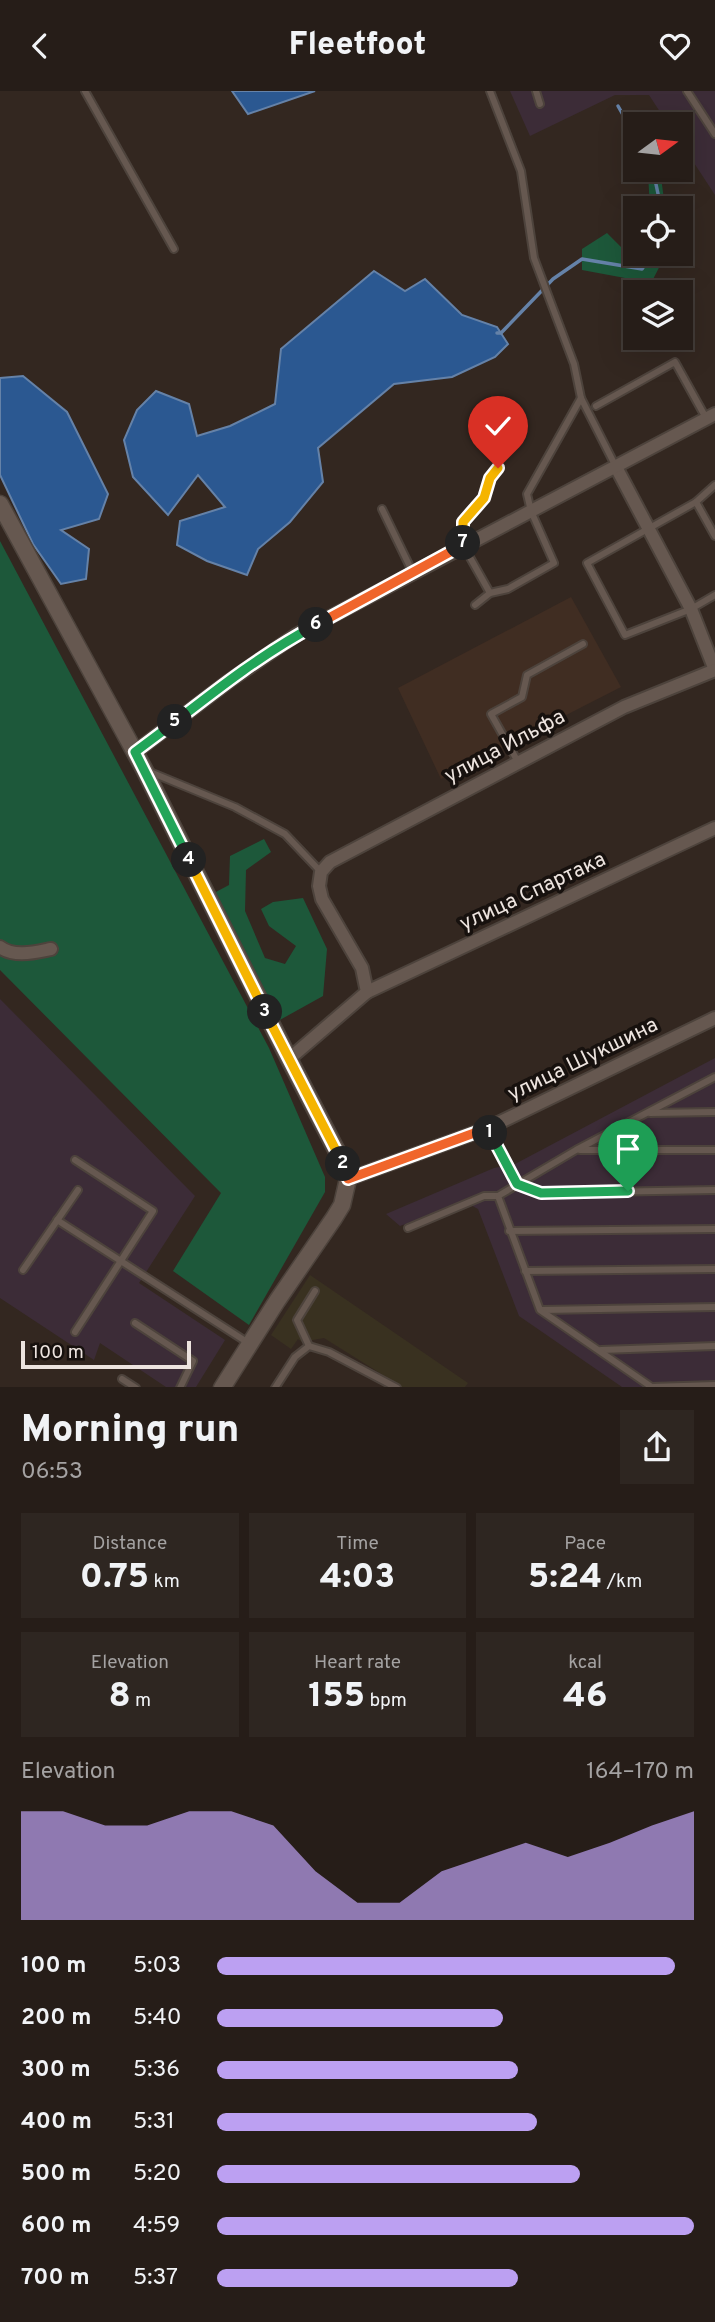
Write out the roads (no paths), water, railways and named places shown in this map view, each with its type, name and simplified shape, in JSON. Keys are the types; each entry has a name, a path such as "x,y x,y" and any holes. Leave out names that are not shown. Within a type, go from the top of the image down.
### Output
{"street":[{"path":"135,752 229,681 296,635 711,416"},
{"path":"616,467 691,609 715,670"},
{"path":"0,504 144,769 342,1161 348,1179 338,1212 223,1387"},
{"name":"улица Ильфа","path":"321,872 340,855 624,707 715,670"},
{"name":"улица Спартака","path":"289,1059 367,992 715,828"},
{"path":"321,872 319,886 322,899 362,968 367,992"},
{"path":"0,947 5,951 31,953 51,949"},
{"name":"улица Шукшина","path":"348,1179 488,1128 715,1018"}],"lane":[{"path":"85,91 174,249"},
{"path":"490,91 521,171 534,258 574,364 581,398 616,467"},
{"path":"536,91 540,104"},
{"path":"687,91 715,134"},
{"path":"596,406 675,362 711,416"},
{"path":"475,604 490,593 508,589 554,563 531,511 527,494 581,398"},
{"path":"490,593 463,545 463,522 484,498 490,478 498,468"},
{"path":"715,485 696,502 587,563 625,635 691,609 715,595"},
{"path":"696,502 715,536"},
{"path":"382,509 413,573"},
{"path":"518,762 491,714 522,697 527,675 583,644"},
{"path":"144,769 235,807 285,834 321,872"},
{"path":"408,1228 484,1196 498,1196 576,1150 715,1077"},
{"path":"648,1113 715,1112"},
{"path":"488,1128 517,1184 541,1193 715,1190"},
{"path":"576,1150 715,1150"},
{"path":"75,1160 153,1211 75,1332"},
{"path":"23,1270 78,1190"},
{"path":"498,1196 540,1310 652,1387 715,1385"},
{"path":"57,1220 251,1345"},
{"path":"509,1231 715,1229"},
{"path":"525,1271 715,1269"},
{"path":"315,1291 297,1320 309,1346 329,1352 395,1387"},
{"path":"540,1310 715,1307"},
{"path":"135,1323 193,1361 180,1387"},
{"path":"276,1387 295,1357 309,1346"},
{"path":"600,1350 715,1346"},
{"path":"122,1379 134,1387"}],"water":[{"path":"232,91 315,91 248,114"},
{"path":"374,271 405,291 425,279 462,315 497,327 508,344 495,357 452,377 394,384 318,448 323,482 290,522 258,549 247,575 207,561 177,545 180,521 225,507 198,475 168,515 133,477 124,440 137,410 156,391 189,404 197,436 230,426 275,404 281,349"},
{"path":"23,376 67,412 108,494 99,519 61,530 89,549 86,579 61,584 33,544 0,475 0,378"}],"waterway":[{"path":"618,106 623,115"},
{"path":"656,182 658,196"},
{"path":"497,333 501,333 553,279 582,259 623,266"},
{"path":"624,266 642,269 644,266"}]}
